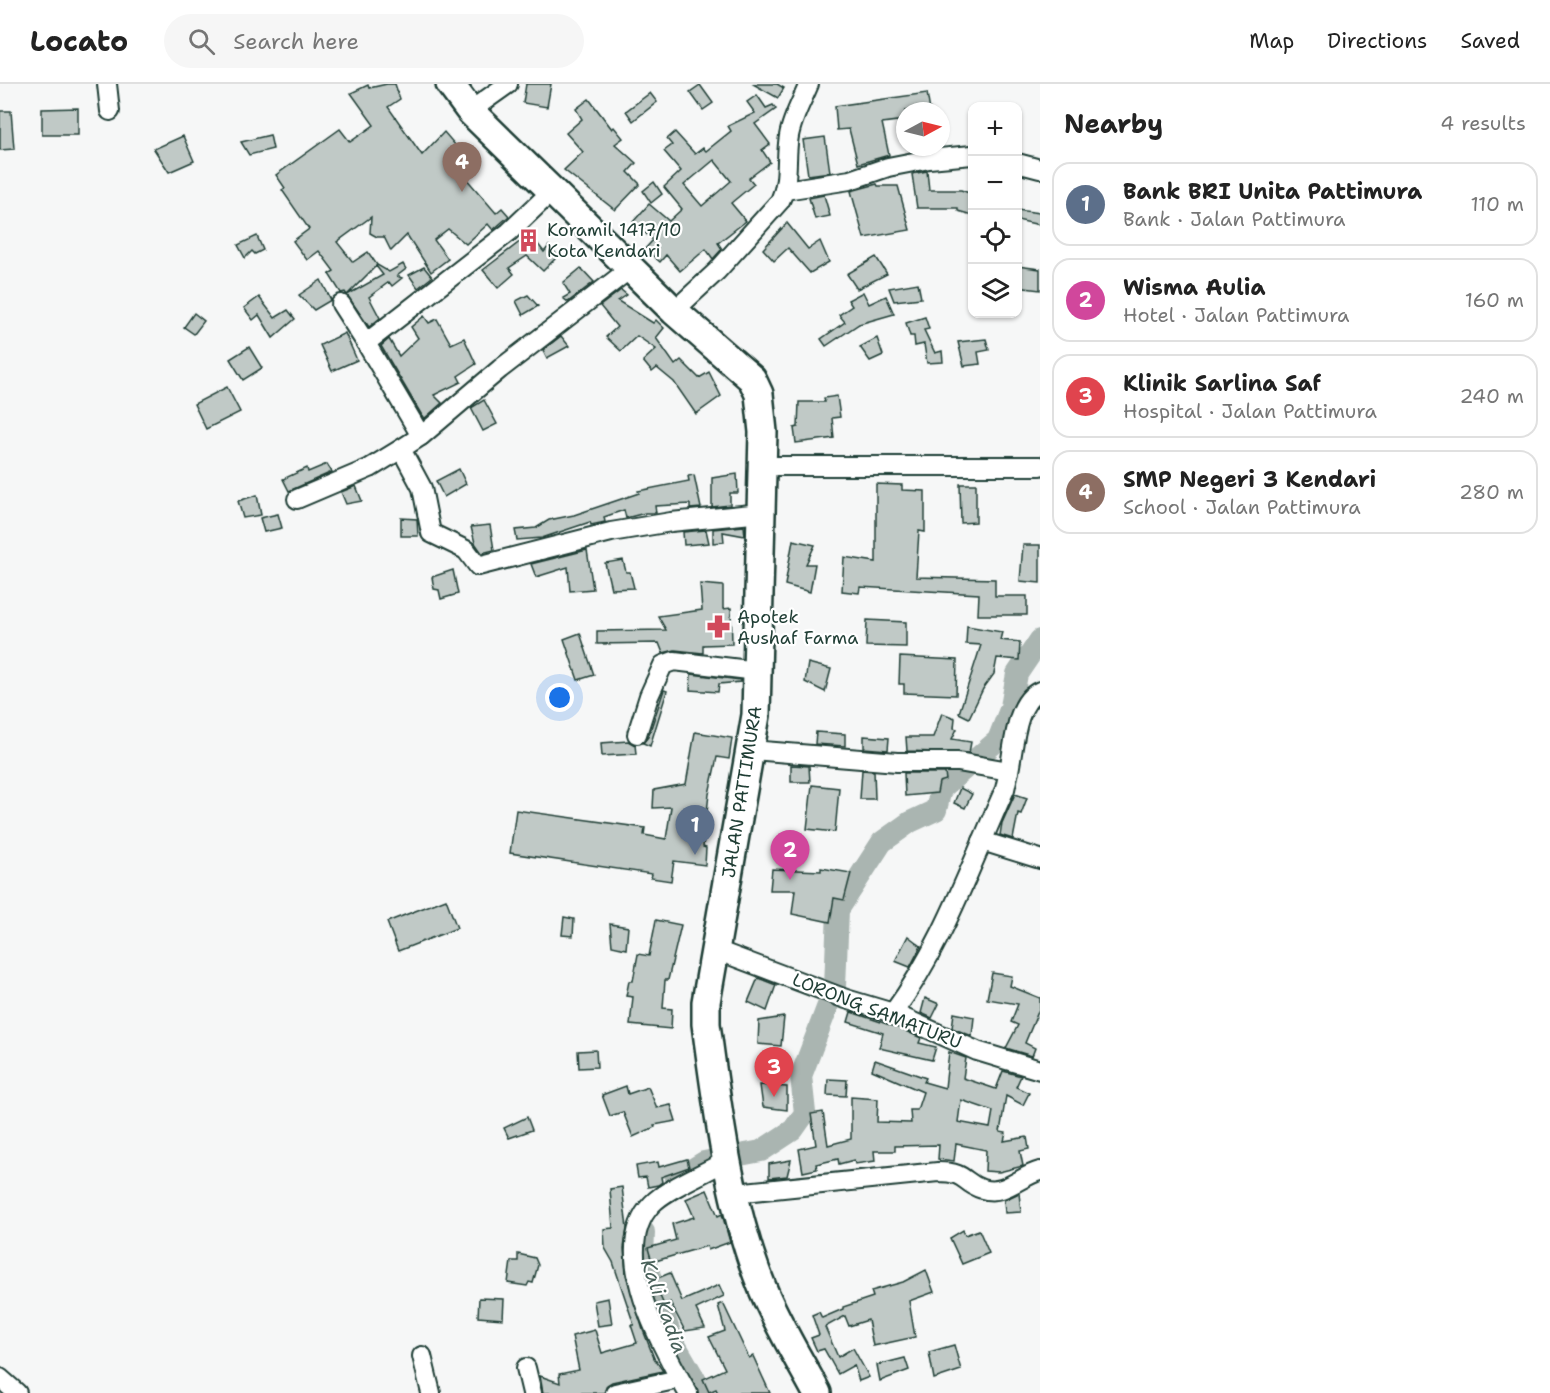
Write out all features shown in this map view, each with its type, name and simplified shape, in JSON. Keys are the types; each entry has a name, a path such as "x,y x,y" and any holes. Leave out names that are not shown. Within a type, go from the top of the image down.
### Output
{"highway":[{"name":"JALAN PATTIMURA","path":"450,84 470,111 674,310 752,379 760,404 763,466 756,715 706,1002 706,1024 729,1169 762,1288 816,1393"}],"street":[{"path":"107,84 110,111"},
{"path":"470,111 508,84"},
{"path":"674,310 756,230 780,201 785,190 791,129 809,84"},
{"path":"785,190 850,180 888,167 929,159 968,155"},
{"path":"1022,164 1040,170"},
{"path":"366,343 509,232 552,191"},
{"path":"297,499 370,468 421,436 500,369 631,268"},
{"path":"341,304 421,436"},
{"path":"400,449 422,488 431,533 466,550 476,565 612,532 680,521 762,513"},
{"path":"763,466 1040,466"},
{"path":"637,734 649,696 663,665 674,661 758,671"},
{"path":"893,1014 916,982 937,946 1005,789 999,770 1023,709 1028,698 1040,691"},
{"path":"751,750 897,762 958,762 999,770"},
{"path":"981,841 1040,859"},
{"name":"LORONG SAMATURU","path":"716,950 814,985 846,999 893,1014 977,1051 1040,1070"},
{"path":"615,1393 683,1386 656,1332 636,1272 634,1256 641,1219 657,1199 729,1169 945,1172 962,1175 982,1190 999,1190 1010,1187 1040,1171"},
{"path":"422,1356 431,1393"},
{"path":"526,1368 532,1393"},
{"path":"0,1378 17,1393"}],"building":[{"path":"395,84 400,99 388,107 422,155 444,132 463,154 452,162 496,213 502,208 509,216 493,230 488,224 466,244 448,229 434,240 448,259 431,272 407,235 391,251 384,237 377,237 370,233 371,217 337,242 353,262 368,252 377,265 389,272 403,264 406,269 397,276 402,278 392,286 389,282 369,297 380,318 369,327 347,295 345,292 341,293 329,274 334,271 319,251 307,260 293,241 309,229 282,190 285,188 276,175 340,129 350,142 374,125 351,93 368,85 369,88","holes":["376,266 383,275 347,295"]},
{"path":"526,84 551,84 547,107 523,103"},
{"path":"753,84 777,84 784,88 778,98"},
{"path":"700,85 713,103 703,110 690,92"},
{"path":"650,93 657,102 633,121 626,111"},
{"path":"927,93 928,102 896,102 896,121 882,123 889,155 858,164 849,129 837,130 835,106"},
{"path":"757,95 766,108 773,105 776,109 755,124 770,144 762,150 770,162 749,178 754,184 731,203 746,221 718,243 722,249 713,259 706,249 680,271 666,255 660,262 645,249 653,240 633,222 649,204 669,221 682,209 664,187 681,171 664,151 672,145 667,139 675,132 695,154 703,148 706,151 731,131 728,126 755,113 747,102","holes":["714,160 731,181 702,206 684,185"]},
{"path":"589,99 612,129 614,127 623,138 615,144 636,163 628,172 640,184 615,210 564,170 583,152 566,133 582,119 576,109"},
{"path":"78,108 78,135 42,135 42,109"},
{"path":"0,111 11,111 14,149 0,150"},
{"path":"270,135 273,149 249,155 241,142"},
{"path":"183,136 194,161 169,172 154,149"},
{"path":"825,137 830,172 808,175 803,140"},
{"path":"927,171 929,190 961,190 968,193 968,214 958,211 958,208 917,208 912,174"},
{"path":"654,182 662,194 651,203 643,191"},
{"path":"877,184 878,186 898,186 910,230 864,238 851,191"},
{"path":"824,195 830,216 815,219 809,198"},
{"path":"1022,211 1040,213 1040,225 1022,221"},
{"path":"787,223 808,249 820,241 829,262 810,273 788,248 774,261 763,249"},
{"path":"530,234 544,252 549,246 558,256 543,271 527,256 509,268 514,274 498,288 483,270"},
{"path":"257,236 263,250 255,254 252,251 245,258 238,245"},
{"path":"876,257 887,274 857,289 847,274"},
{"path":"424,267 432,277 418,288 409,275"},
{"path":"1022,267 1040,269 1040,290 1022,288"},
{"path":"581,268 594,282 568,302 563,298 570,294 563,283"},
{"path":"321,280 331,300 314,310 299,295"},
{"path":"918,283 921,298 894,301 889,288"},
{"path":"621,290 627,295 618,301 653,323 656,320 664,328 656,338 675,365 681,360 699,378 709,372 721,396 696,414 674,382 657,368 652,372 643,361 656,349 637,336 621,351 606,337 617,327 600,306"},
{"path":"863,292 869,304 886,296 894,314 859,324 826,346 821,339 845,322 839,315 852,306 848,300"},
{"path":"528,295 538,306 523,315 516,301"},
{"path":"259,297 275,318 288,310 295,319 273,338 259,315 253,320 244,308"},
{"path":"194,313 204,321 194,334 184,327"},
{"path":"424,316 429,323 437,319 451,344 464,338 476,364 458,376 461,382 434,395 442,403 424,419 381,346 389,339 399,356 418,338 411,327"},
{"path":"925,317 929,329 924,330 935,353 942,351 943,362 927,363 924,344 915,346 914,336 910,336 906,323"},
{"path":"345,333 357,360 332,371 320,345"},
{"path":"561,336 569,346 547,358 543,350"},
{"path":"877,338 883,355 870,361 860,347"},
{"path":"986,339 989,350 978,352 980,364 964,366 958,342"},
{"path":"249,347 262,368 243,380 230,359"},
{"path":"227,387 240,412 206,429 194,404"},
{"path":"837,396 840,417 832,418 834,438 796,443 794,428 798,427 799,402 825,402 824,398"},
{"path":"484,400 497,424 483,431 471,408"},
{"path":"327,464 332,472 289,491 283,479 307,468 308,472"},
{"path":"459,469 466,484 444,497 436,481"},
{"path":"737,474 738,493 730,493 730,505 712,507 712,478"},
{"path":"694,475 701,508 690,509 690,504 655,506 656,513 645,513 626,518 624,510 604,517 605,522 591,525 590,522 542,538 517,540 515,530 536,528 549,520 574,515 639,493 638,491 689,481 688,476"},
{"path":"876,484 902,485 902,490 925,491 925,532 919,531 916,577 995,579 995,596 1027,596 1027,615 978,615 979,594 860,587 859,593 842,591 844,557 876,562"},
{"path":"960,484 976,484 976,522 961,523"},
{"path":"356,486 362,501 346,504 341,492"},
{"path":"257,495 261,515 243,518 238,501"},
{"path":"278,514 282,528 264,532 260,518"},
{"path":"401,518 417,519 418,536 401,536"},
{"path":"490,525 494,550 482,553 475,543 471,527"},
{"path":"744,526 745,536 723,532 724,542 713,543 713,529"},
{"path":"706,530 709,543 684,545 683,532"},
{"path":"793,540 815,545 806,564 815,564 810,592 785,585"},
{"path":"1023,545 1040,545 1040,583 1020,581"},
{"path":"587,550 593,589 570,591 568,567 536,577 531,564"},
{"path":"623,560 626,572 630,572 634,588 611,589 605,563"},
{"path":"453,570 458,594 441,599 439,590 434,589 432,577"},
{"path":"700,584 723,586 723,609 731,608 732,644 703,645 703,653 675,650 663,653 659,643 597,644 597,631 666,630 658,616 702,610"},
{"path":"867,620 906,622 906,647 866,646"},
{"path":"967,626 1002,632 1000,640 1020,642 1019,660 997,658 994,674 983,689 969,718 959,713 981,645 966,644"},
{"path":"580,633 594,675 578,680 564,639"},
{"path":"900,657 957,660 956,695 904,693 904,684 899,684"},
{"path":"808,663 831,669 825,692 805,682"},
{"path":"691,674 741,680 741,682 719,684 718,692 690,690"},
{"path":"664,690 667,691 650,746 643,743 648,737"},
{"path":"942,713 955,718 954,728 957,729 952,739 971,742 969,753 907,751 906,737 933,737"},
{"path":"695,732 732,738 729,759 717,757 709,794 703,847 706,848 705,865 674,861 671,881 651,878 652,874 510,853 516,810 645,828 644,835 666,839 671,807 653,808 654,790 686,784"},
{"path":"816,732 845,734 845,746 815,744"},
{"path":"864,736 889,738 888,750 864,748"},
{"path":"628,741 635,745 636,754 602,756 601,743"},
{"path":"791,765 809,766 810,782 791,782"},
{"path":"862,770 874,771 875,799 860,799"},
{"path":"904,773 945,773 946,780 939,782 937,793 905,796"},
{"path":"812,785 839,788 835,832 807,829"},
{"path":"960,788 972,794 965,808 954,803"},
{"path":"1015,794 1027,798 1021,814 1018,813 1013,839 1000,835 1002,823"},
{"path":"821,868 851,873 844,900 834,898 830,922 792,914 795,890 770,890 772,869 821,871"},
{"path":"446,899 457,928 398,951 387,922"},
{"path":"564,917 574,919 573,936 562,935"},
{"path":"656,920 681,925 668,980 665,980 663,1008 672,1009 671,1029 630,1025 633,997 626,996 629,981 633,981 638,954 649,956"},
{"path":"610,924 628,927 626,949 612,946"},
{"path":"908,936 921,946 910,967 895,961"},
{"path":"992,973 1012,976 1010,986 1040,998 1040,1007 1025,1043 1035,1048 1032,1056 1006,1048 1018,1025 1011,1022 1018,1004 987,999"},
{"path":"758,978 776,985 767,1011 748,1002"},
{"path":"925,998 939,1004 932,1018 921,1013"},
{"path":"851,1012 921,1038 919,1043 936,1047 932,1060 879,1048 883,1033 848,1022"},
{"path":"954,1013 974,1017 972,1036 952,1028"},
{"path":"784,1017 781,1046 758,1044 759,1021"},
{"path":"596,1050 597,1067 579,1068 578,1051"},
{"path":"949,1052 966,1058 963,1078 996,1089 1003,1071 1021,1076 1016,1087 1029,1093 1023,1105 1006,1096 1000,1132 1006,1133 1004,1141 1027,1137 1029,1149 1020,1151 1023,1166 999,1172 985,1171 986,1150 956,1144 954,1161 938,1159 939,1145 895,1146 895,1151 874,1151 875,1161 855,1164 854,1160 839,1164 838,1159 816,1164 817,1169 803,1172 799,1149 816,1145 811,1114 823,1112 828,1145 851,1139 851,1097 878,1099 877,1122 911,1123 910,1110 917,1110 923,1092 872,1070 875,1060 926,1078 924,1082 945,1088","holes":["961,1100 993,1111 990,1128 958,1122"]},
{"path":"828,1079 847,1080 846,1096 827,1095"},
{"path":"760,1085 787,1087 787,1110 763,1107"},
{"path":"626,1086 628,1094 648,1087 657,1108 671,1105 676,1121 654,1125 655,1127 633,1137 623,1112 610,1116 602,1095"},
{"path":"527,1117 532,1130 509,1138 504,1128"},
{"path":"687,1159 689,1167 661,1177 662,1182 658,1185 648,1187 646,1177 638,1178 636,1166 658,1162 659,1167"},
{"path":"791,1160 787,1176 769,1178 769,1164"},
{"path":"622,1187 627,1228 624,1248 626,1275 643,1330 654,1358 663,1371 612,1382 607,1385 604,1393 543,1393 540,1376 560,1383 559,1374 579,1370 572,1336 595,1330 602,1353 637,1343 631,1325 634,1325 613,1262 605,1248 604,1229 613,1228 610,1189"},
{"path":"707,1190 718,1216 722,1214 730,1242 708,1250 707,1246 652,1262 648,1248 676,1240 672,1224 694,1217 686,1199"},
{"path":"1019,1193 1021,1212 1005,1213 1004,1200"},
{"path":"963,1230 965,1235 979,1230 989,1253 962,1264 950,1238"},
{"path":"518,1254 535,1258 538,1265 533,1283 529,1282 527,1286 508,1283 511,1261 518,1261"},
{"path":"926,1270 934,1292 909,1301 915,1337 873,1346 868,1320 849,1326 845,1316 825,1327 838,1357 853,1348 869,1377 859,1381 854,1365 838,1374 824,1349 817,1351 811,1338 819,1335 812,1315 819,1312 822,1318 843,1307 873,1297 871,1291 903,1282"},
{"path":"670,1273 682,1301 719,1285 724,1296 696,1309 705,1328 685,1331 670,1302 664,1305 653,1280"},
{"path":"479,1298 504,1299 503,1319 478,1317"},
{"path":"608,1298 612,1324 598,1326 594,1301"},
{"path":"723,1303 749,1358 753,1356 770,1393 718,1393 716,1389 709,1392 703,1379 725,1369 709,1337 725,1331 718,1305"},
{"path":"954,1345 961,1370 934,1379 929,1352"},
{"path":"905,1358 909,1370 880,1381 877,1365"}],"waterway":[{"name":"Kali Kadia","path":"675,1180 704,1162 761,1151 793,1130 805,1113 801,1076 835,987 838,910 882,842 910,822 936,810 941,789 998,740 1011,707 1017,674 1040,640"},
{"name":"Kali Kadia","path":"644,1232 643,1256 673,1341 703,1393"}],"place":[{"name":"SMP Negeri 3 Kendari","path":"462,192"},
{"name":"Koramil 1417/10 Kota Kendari","path":"529,240"},
{"name":"Apotek Aushaf Farma","path":"719,627"},
{"name":"Bank BRI Unita Pattimura","path":"695,855"},
{"name":"Wisma Aulia","path":"790,880"},
{"name":"Klinik Sarlina Saf","path":"774,1097"}]}
